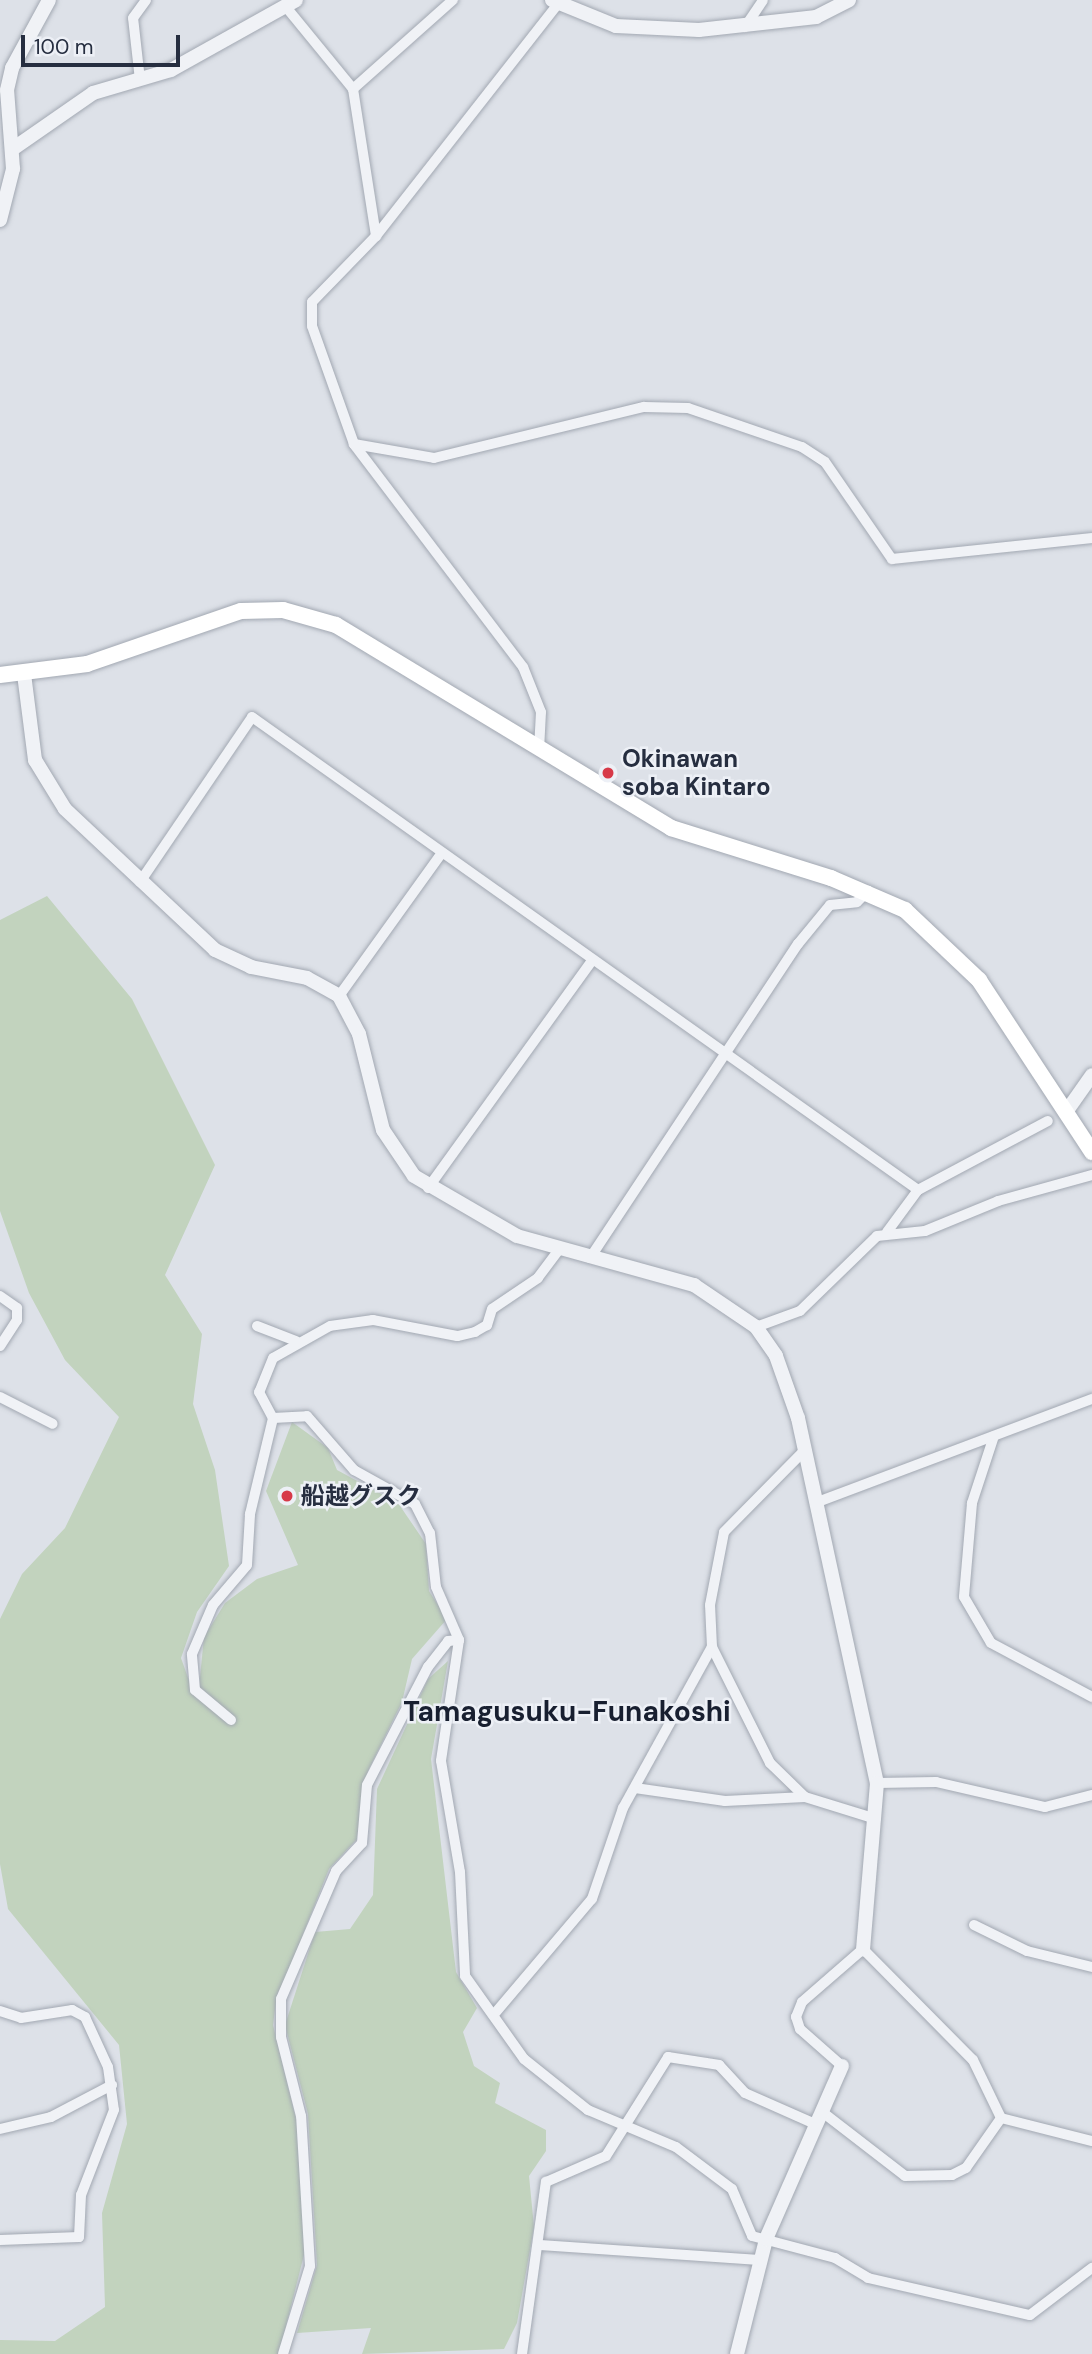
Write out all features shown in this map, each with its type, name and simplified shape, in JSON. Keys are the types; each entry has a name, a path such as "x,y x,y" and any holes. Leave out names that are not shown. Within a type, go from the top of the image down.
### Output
{"main road":[{"path":"0,675 87,664 218,616 283,610 357,635 539,750 671,828 868,891 905,910 958,955 1092,1152"}],"street":[{"path":"0,220 14,148 7,90 12,68 49,0"},
{"path":"140,80 132,18 146,0"},
{"path":"353,89 453,0"},
{"path":"745,28 763,0"},
{"path":"539,750 541,712 523,667 354,444 312,326 312,302 376,236 557,1 616,26 745,28 816,17 849,0"},
{"path":"0,157 93,93 140,80 230,41 292,2 353,89 376,236"},
{"path":"354,444 434,458 644,407 688,408 802,447 825,462 892,559 1092,538"},
{"path":"24,674 31,745 49,790 141,882 215,950 251,967 307,978 340,996 359,1034 383,1130 401,1162 428,1188 558,1251 694,1285 755,1326 785,1374 805,1450 877,1783 876,1819 863,1949 802,2002 796,2017 800,2029 842,2066 766,2239 737,2354"},
{"path":"141,882 253,717 591,962 730,1054 918,1190"},
{"path":"340,996 442,855"},
{"path":"590,1258 830,905 857,902 868,891"},
{"path":"428,1188 591,962"},
{"path":"1066,1112 1092,1075"},
{"path":"755,1326 800,1311 821,1284 887,1232 918,1190 1048,1121"},
{"path":"887,1232 925,1231 998,1201 1092,1175"},
{"path":"558,1251 538,1278 492,1309 487,1325 475,1332 457,1336 357,1320 296,1341 261,1377 261,1406 273,1418 307,1416 354,1470 415,1504 430,1533 436,1587 459,1640 441,1761 460,1872 465,1976 496,2012 524,2059 588,2110 676,2147 732,2189 752,2236 835,2258 868,2278 1030,2315 1092,2268"},
{"path":"0,1296 17,1308 17,1320 0,1346"},
{"path":"257,1326 296,1341"},
{"path":"0,1399 53,1424"},
{"path":"815,1503 1092,1399"},
{"path":"231,1720 195,1690 192,1654 212,1605 247,1565 250,1514 273,1418"},
{"path":"994,1436 972,1503 964,1597 991,1643 1092,1697"},
{"path":"805,1450 724,1532 710,1605 712,1647 770,1763 805,1797"},
{"path":"283,2354 310,2266 301,2116 281,2037 281,1999 336,1871 362,1843 367,1785 428,1667 448,1641 459,1640"},
{"path":"496,2012 592,1899 635,1788 712,1647"},
{"path":"877,1783 936,1782 1045,1807 1092,1795"},
{"path":"635,1788 725,1801 805,1797 876,1819"},
{"path":"974,1925 1027,1951 1092,1967"},
{"path":"863,1949 973,2060 1001,2118"},
{"path":"0,2011 21,2018 72,2010 85,2017 97,2033 112,2085 114,2110 82,2194 79,2236 0,2240"},
{"path":"522,2354 540,2245 546,2182 606,2156 629,2127 668,2057 679,2055 719,2065 745,2093 818,2117 905,2176 952,2175 966,2168 1001,2118"},
{"path":"0,2129 51,2117 112,2085"},
{"path":"1001,2118 1092,2141"},
{"path":"540,2245 759,2260"}],"green space":[{"path":"47,896 132,999 215,1165 165,1275 202,1334 193,1404 215,1470 229,1566 197,1612 181,1658 193,1692 199,1687 204,1637 225,1603 257,1579 298,1565 266,1491 292,1422 328,1448 337,1470 398,1503 426,1544 429,1591 447,1619 412,1659 402,1702 368,1771 357,1839 329,1869 276,2002 273,2025 297,2123 305,2251 279,2354 0,2354 0,2340 55,2341 105,2307 102,2213 127,2124 119,2045 8,1909 0,1864 0,1619 22,1574 65,1528 119,1417 65,1360 29,1293 0,1211 0,920"},
{"path":"448,1661 431,1759 456,1972 477,2008 463,2032 474,2066 500,2083 495,2103 546,2130 546,2151 529,2176 534,2227 517,2323 504,2349 362,2354 371,2328 297,2333 317,2265 308,2114 285,2025 315,1932 350,1929 373,1895 377,1789 428,1679"}],"place":[{"name":"Okinawan soba Kintaro","path":"608,773"},
{"name":"船越グスク","path":"287,1496"}],"district":[{"name":"Tamagusuku-Funakoshi","path":"567,1712"}]}
